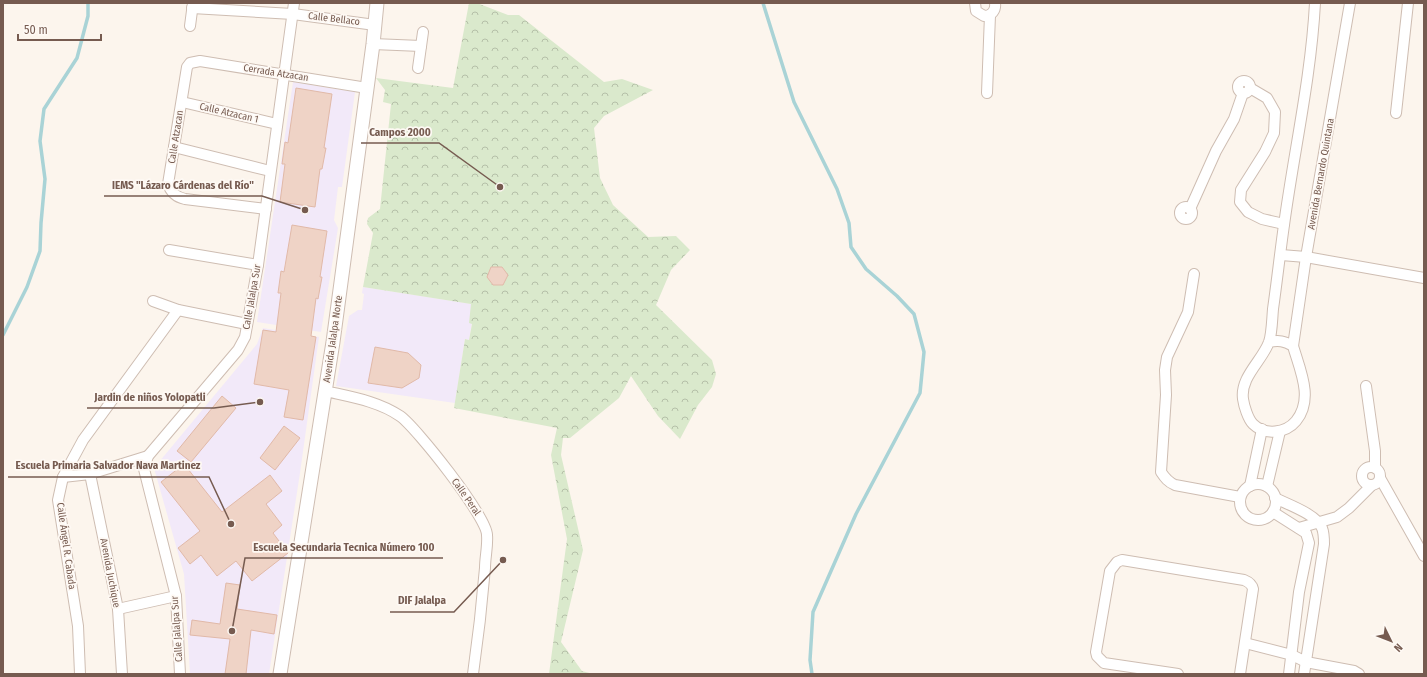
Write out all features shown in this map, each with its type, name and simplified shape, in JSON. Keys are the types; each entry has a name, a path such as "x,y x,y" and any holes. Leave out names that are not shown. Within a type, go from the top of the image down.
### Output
{"street":[{"name":"Calle Jalalpa Sur","path":"180,674 176,596 144,469 148,456 238,350 245,337 258,265 294,3"},
{"name":"Avenida Jalalpa Norte","path":"280,674 338,307 374,44 377,3"},
{"path":"975,3 975,9 978,14 984,16 990,15"},
{"path":"987,93 990,15 994,9 995,3"},
{"path":"1267,486 1280,431 1270,432 1253,424 1247,413 1243,399 1244,384 1269,342 1284,224 1313,42 1315,3"},
{"name":"Avenida Bernardo Quintana","path":"1280,431 1293,424 1301,414 1305,402 1306,392 1293,346 1306,257 1350,3"},
{"path":"1396,113 1408,3"},
{"name":"Calle Bellaco","path":"192,6 293,14 375,25"},
{"path":"190,26 192,6"},
{"path":"418,68 423,32"},
{"path":"374,44 421,46"},
{"name":"Cerrada Atzacan","path":"187,67 190,63 200,61 367,88"},
{"name":"Calle Atzacan","path":"187,67 168,184 171,192 177,197 185,199 266,209"},
{"path":"1190,209 1216,151 1234,119 1246,90 1267,98 1275,112 1274,133 1265,152 1241,190 1240,202 1248,212 1262,219 1284,224"},
{"name":"Calle Atzacan 1","path":"182,102 277,124"},
{"path":"174,147 270,171"},
{"path":"169,250 258,265"},
{"path":"1281,255 1306,257 1424,278"},
{"path":"1194,274 1188,312 1167,357 1165,370 1166,395 1161,472 1165,479 1176,485 1240,497"},
{"path":"152,301 178,310 247,324"},
{"name":"Calle Ángel R. Cabada","path":"80,674 78,626 58,500 63,477 83,440 178,310"},
{"path":"1269,342 1277,340 1293,346"},
{"path":"1366,386 1375,468 1380,474 1380,478 1424,556"},
{"name":"Calle Peral","path":"325,391 369,401 392,411 407,421 446,467 479,514 488,534 482,602 473,674"},
{"path":"1250,486 1262,429"},
{"path":"63,477 90,474 148,456"},
{"path":"1372,485 1365,482 1363,474 1367,468 1375,468"},
{"name":"Avenida Juchique","path":"90,474 118,609 122,674"},
{"path":"1299,528 1337,516 1349,508 1380,478"},
{"path":"1258,484 1267,486 1276,498 1276,506 1267,518 1253,520 1247,517 1242,511 1240,497 1250,486 1258,484"},
{"path":"1276,498 1312,516 1318,521 1323,530 1324,544 1304,674"},
{"path":"1273,512 1306,533 1309,542 1299,592 1289,674"},
{"path":"1178,674 1104,663 1097,656 1096,652 1110,570 1117,562 1122,560 1249,582 1253,588 1240,674"},
{"path":"118,609 176,596"},
{"path":"1245,643 1292,655 1306,662 1354,671 1359,674"}],"shaded area":[{"path":"293,82 355,92 342,187 338,187 334,220 338,228 321,332 257,322"},
{"path":"363,287 472,304 469,323 472,323 469,340 465,339 455,403 336,386 349,316 358,310 362,310 364,294 362,293"},
{"path":"263,328 319,337 269,674 190,674 184,574 154,468 257,344"}],"green space":[{"path":"469,3 477,3 508,15 519,15 604,82 622,79 653,90 604,116 594,128 600,178 613,205 648,237 676,236 690,250 671,270 656,305 712,360 716,374 712,387 698,405 680,439 658,416 631,376 619,398 570,438 563,438 561,455 583,550 561,642 582,671 593,674 549,674 567,539 551,455 557,428 454,408 465,339 469,340 472,324 469,323 471,304 363,287 373,233 367,224 368,218 380,209 391,104 383,102 385,90 376,78 453,88"}],"building":[{"path":"296,88 332,94 324,148 326,148 322,169 320,169 315,207 280,202 285,164 282,164 285,142 288,143"},
{"path":"292,225 327,231 320,277 322,277 318,299 316,298 311,336 316,337 303,420 284,417 289,390 254,384 263,330 276,332 281,293 278,293 281,271 284,272"},
{"path":"491,267 502,267 508,275 503,285 493,285 487,277"},
{"path":"375,347 408,353 421,365 419,378 402,388 368,383"},
{"path":"222,396 236,408 191,462 177,451"},
{"path":"284,426 300,438 275,470 260,458"},
{"path":"184,464 222,512 270,475 282,491 266,504 282,525 273,533 288,553 252,581 236,561 217,576 201,555 190,564 178,548 200,531 161,482"},
{"path":"226,583 240,585 237,609 277,615 274,634 251,630 246,674 225,674 230,639 190,635 192,620 220,624"}],"waterway":[{"path":"3,335 27,287 40,251 45,179 40,141 44,109 77,58 88,16 88,3"},
{"path":"763,3 794,102 837,189 849,223 851,247 866,269 897,296 914,314 924,352 920,393 856,514 813,612 810,660 812,674"}],"place":[{"name":"Campos 2000","path":"500,187"},
{"name":"IEMS \"Lázaro Cárdenas del Río\"","path":"305,210"},
{"name":"Jardin de niños Yolopatli","path":"260,402"},
{"name":"Escuela Primaria Salvador Nava Martinez","path":"231,524"},
{"name":"DIF Jalalpa","path":"503,560"},
{"name":"Escuela Secundaria Tecnica Número 100","path":"232,631"}]}
